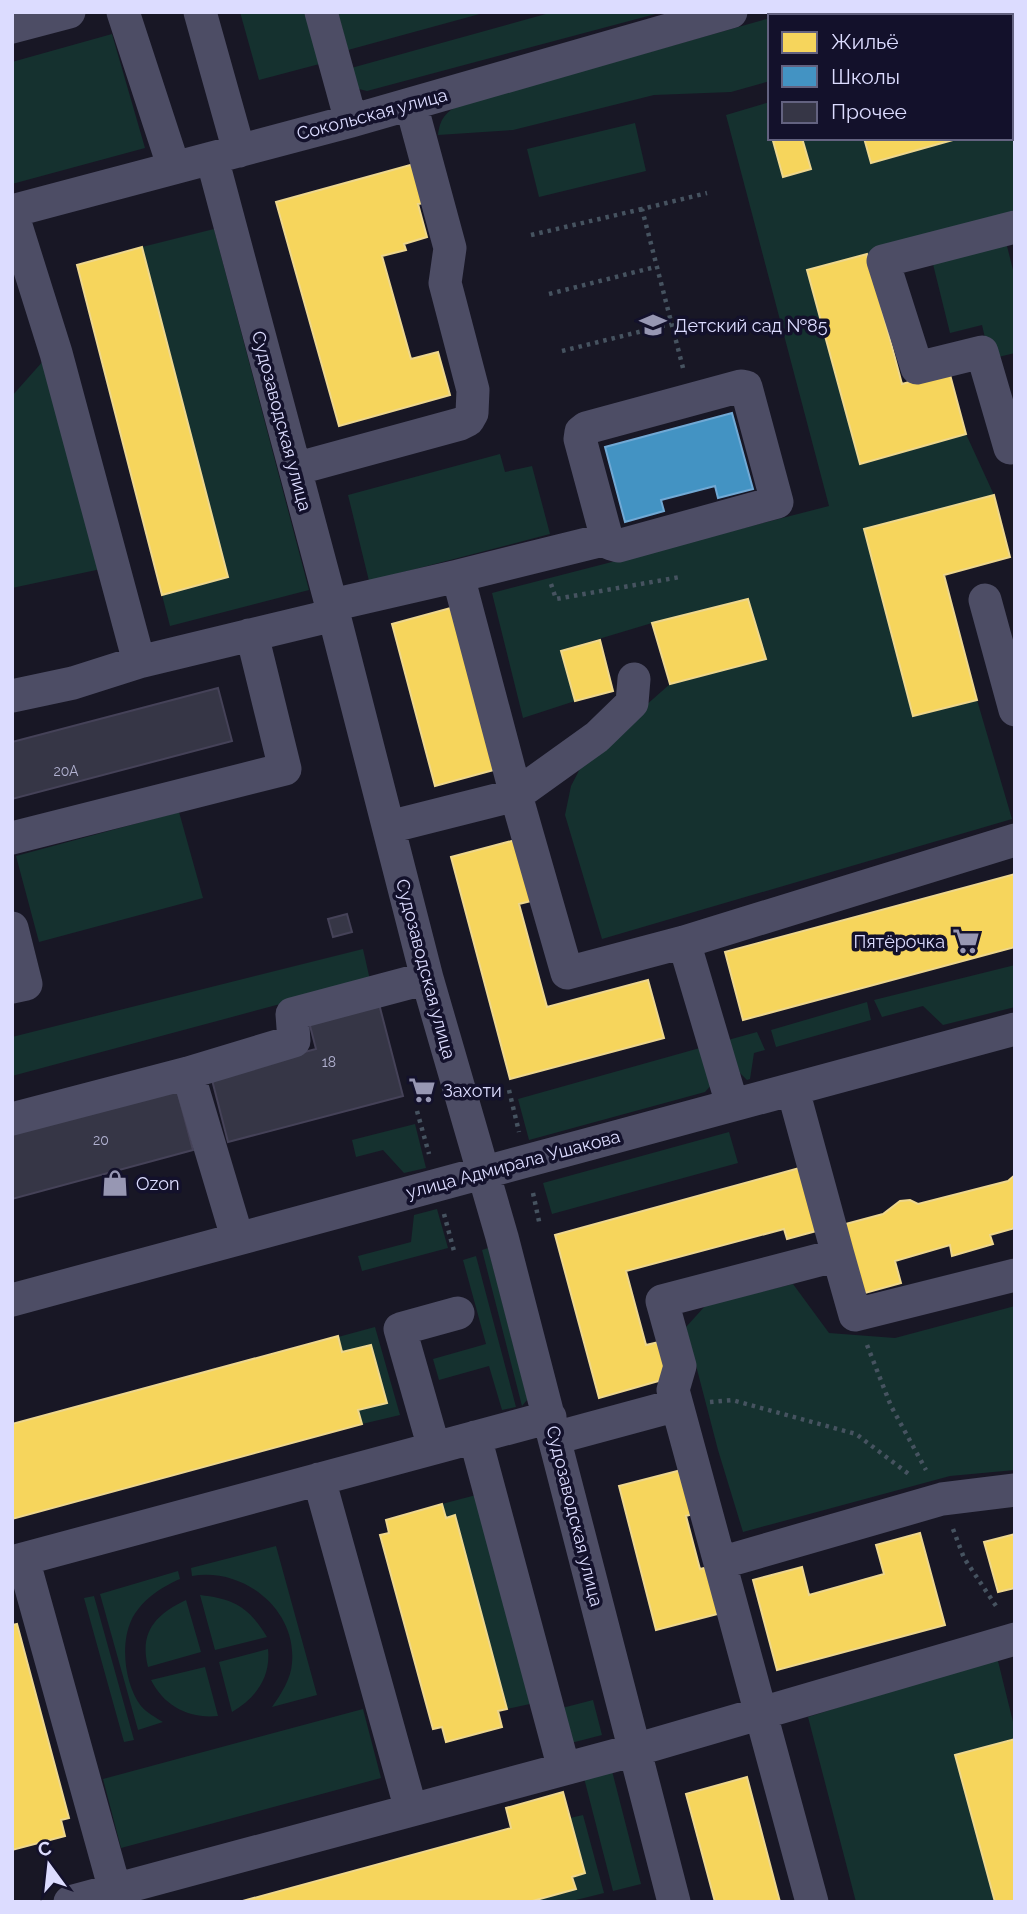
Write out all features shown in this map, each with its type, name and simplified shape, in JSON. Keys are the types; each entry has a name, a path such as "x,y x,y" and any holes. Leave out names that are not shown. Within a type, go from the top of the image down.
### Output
{"street":[{"path":"12,27 68,12"},
{"path":"123,12 174,168"},
{"name":"Судозаводская улица","path":"200,12 225,155 295,469 427,978 502,1237 674,1902"},
{"path":"321,12 351,121"},
{"name":"Сокольская улица","path":"12,212 351,121 731,12"},
{"path":"295,469 460,424 468,421 471,414 473,390 445,284 450,248 411,104"},
{"path":"12,212 56,353 139,662"},
{"path":"1015,227 883,261 916,368 982,352 1010,448 1015,447"},
{"path":"746,387 777,502 618,546 607,539 580,439 581,432 586,428 692,399 746,387"},
{"path":"12,696 73,683 139,662 607,539"},
{"path":"458,576 567,973 684,942 1015,839"},
{"path":"985,600 1015,710"},
{"path":"12,838 285,769 255,647 249,635"},
{"path":"389,827 516,795 597,737 632,704 634,679"},
{"path":"12,928 26,984 12,987"},
{"path":"684,942 732,1104"},
{"path":"12,1119 188,1073 294,1041 292,1014 427,978"},
{"name":"улица Адмирала Ушакова","path":"12,1300 237,1237 436,1186 1015,1029"},
{"path":"188,1073 237,1237"},
{"path":"793,1090 855,1315 1015,1275"},
{"path":"812,1902 673,1390 680,1366 662,1301 838,1255"},
{"path":"434,1448 400,1329 458,1313"},
{"path":"115,1890 18,1560 475,1437 552,1428 677,1405"},
{"path":"475,1437 564,1769"},
{"path":"320,1479 411,1810"},
{"path":"720,1563 942,1499 1015,1490"},
{"path":"70,1902 635,1750 760,1712 1008,1626"}],"path":[{"path":"531,235 707,193"},
{"path":"642,209 692,399"},
{"path":"549,294 656,267"},
{"path":"562,351 671,324"},
{"path":"543,556 556,599 680,577"},
{"path":"509,1090 522,1143"},
{"path":"417,1111 433,1166"},
{"path":"533,1194 540,1226"},
{"path":"442,1209 454,1251"},
{"path":"855,1315 891,1406 942,1499 964,1558 1008,1626"},
{"path":"677,1405 732,1400 856,1434 942,1499"}],"green space":[{"path":"240,12 314,12 327,62 259,80"},
{"path":"338,12 487,12 348,50"},
{"path":"553,12 663,12 367,91 355,88 344,70"},
{"path":"789,12 1013,12 1007,14 782,14"},
{"path":"768,19 768,82 731,92 654,95 513,130 438,135 443,118 457,106"},
{"path":"112,34 145,148 12,184 12,62"},
{"path":"768,103 768,140 865,140 872,163 953,140 1013,140 1015,123 1015,213 807,271 860,463 966,434 994,495 864,530 913,716 977,700 1012,819 602,939 565,815 571,786 585,759 670,684 765,659 748,599 652,623 562,650 575,701 523,718 492,593 829,506 726,115"},
{"path":"635,123 646,171 539,197 527,149"},
{"path":"214,229 309,590 170,626 162,595 228,577 142,247"},
{"path":"1005,238 1015,278 1015,353 990,359 982,325 950,333 931,256"},
{"path":"44,360 101,569 12,588 12,396"},
{"path":"500,454 505,472 532,466 550,534 369,581 348,495"},
{"path":"179,812 203,898 39,942 16,856"},
{"path":"363,949 370,980 12,1076 12,1037"},
{"path":"1015,965 1015,1007 943,1025 923,1006 882,1017 874,1000"},
{"path":"867,1002 871,1020 776,1047 771,1030"},
{"path":"757,1032 765,1050 754,1053 750,1079 747,1080 740,1073 728,1040"},
{"path":"707,1046 715,1081 705,1092 529,1140 518,1099"},
{"path":"415,1124 426,1168 404,1173 383,1150 356,1157 352,1140"},
{"path":"729,1132 738,1163 552,1214 543,1183"},
{"path":"437,1209 448,1248 362,1271 358,1256 411,1242 414,1215"},
{"path":"488,1248 527,1397 522,1406 482,1250"},
{"path":"476,1256 516,1407 502,1410 489,1366 439,1380 433,1359 486,1344 463,1260"},
{"path":"793,1284 829,1333 895,1338 1015,1306 1015,1470 950,1476 743,1532 718,1450 686,1327 706,1305"},
{"path":"375,1327 400,1415 362,1424 358,1410 386,1402 371,1345 342,1352 338,1337"},
{"path":"476,1495 530,1704 507,1709 454,1516 446,1518 442,1504"},
{"path":"276,1546 317,1695 272,1707 290,1675 291,1643 286,1625 276,1609 247,1585 230,1578 192,1576 191,1568"},
{"path":"178,1571 180,1579 145,1601 131,1621 128,1631 125,1653 131,1687 141,1706 163,1722 138,1730 100,1594"},
{"path":"200,1595 240,1606 254,1618 267,1637 215,1650"},
{"path":"94,1596 134,1740 124,1742 84,1598"},
{"path":"186,1600 201,1652 148,1667 146,1644 152,1626 166,1611"},
{"path":"268,1649 267,1669 260,1686 232,1712 219,1662"},
{"path":"997,1657 1015,1739 955,1756 995,1902 856,1902 808,1717"},
{"path":"205,1667 218,1716 197,1715 178,1709 163,1697 151,1680"},
{"path":"593,1700 602,1735 571,1743 562,1708"},
{"path":"363,1709 381,1778 121,1848 103,1779"},
{"path":"611,1767 641,1884 613,1891 583,1774"},
{"path":"583,1815 604,1893 568,1902 529,1902 575,1889 572,1877 585,1873 570,1818"}],"building: Жильё":[{"path":"1013,56 1015,56 1013,124"},
{"path":"803,140 811,169 783,177 773,141"},
{"path":"865,140 953,140 871,163"},
{"path":"414,164 425,203 418,204 427,237 404,244 406,250 382,256 411,359 438,352 450,395 339,426 276,202"},
{"path":"142,247 228,577 162,595 77,265"},
{"path":"867,254 902,384 949,371 966,434 860,464 807,270"},
{"path":"994,495 1010,557 944,575 977,700 913,716 864,529"},
{"path":"748,599 766,659 670,684 652,623"},
{"path":"458,606 501,768 435,786 392,624"},
{"path":"600,640 613,691 575,701 561,651"},
{"path":"519,839 535,900 519,904 547,1007 648,980 664,1038 510,1079 451,857"},
{"path":"1015,874 1015,947 743,1020 725,952"},
{"path":"803,1167 820,1230 787,1239 784,1229 626,1271 646,1345 659,1342 669,1378 599,1398 555,1235"},
{"path":"1015,1175 1015,1228 990,1235 993,1244 952,1256 950,1245 895,1261 901,1283 861,1294 842,1225 883,1214 900,1201 910,1200 918,1204 1008,1181"},
{"path":"338,1336 342,1352 371,1345 387,1403 358,1410 362,1424 12,1519 12,1424"},
{"path":"689,1468 699,1512 686,1516 700,1569 713,1566 725,1612 656,1630 619,1486"},
{"path":"442,1504 446,1518 455,1515 507,1709 498,1711 502,1727 446,1742 442,1727 433,1729 380,1535 389,1533 386,1520"},
{"path":"920,1533 945,1625 777,1670 753,1580 802,1567 809,1595 884,1574 876,1545"},
{"path":"1015,1534 1015,1588 998,1592 984,1542"},
{"path":"17,1624 69,1818 61,1820 65,1836 12,1850 12,1625"},
{"path":"1015,1739 1015,1902 995,1902 955,1755"},
{"path":"747,1777 780,1902 715,1902 686,1794"},
{"path":"563,1792 585,1873 572,1877 576,1889 529,1902 239,1902 511,1828 506,1808"}],"building: Школы":[{"path":"732,413 753,489 718,498 715,486 661,500 664,511 625,522 605,447"}],"building: Прочее":[{"path":"218,688 232,741 12,799 12,742"},
{"path":"347,914 352,932 333,937 328,919"},
{"path":"378,1000 403,1096 228,1142 211,1076 316,1049 308,1018"},
{"path":"176,1086 193,1150 12,1199 12,1130"}],"place":[{"name":"Детский сад №85","path":"653,325"},
{"name":"Пятёрочка","path":"966,941"},
{"name":"Захоти","path":"422,1090"},
{"name":"Ozon","path":"115,1183"}]}
